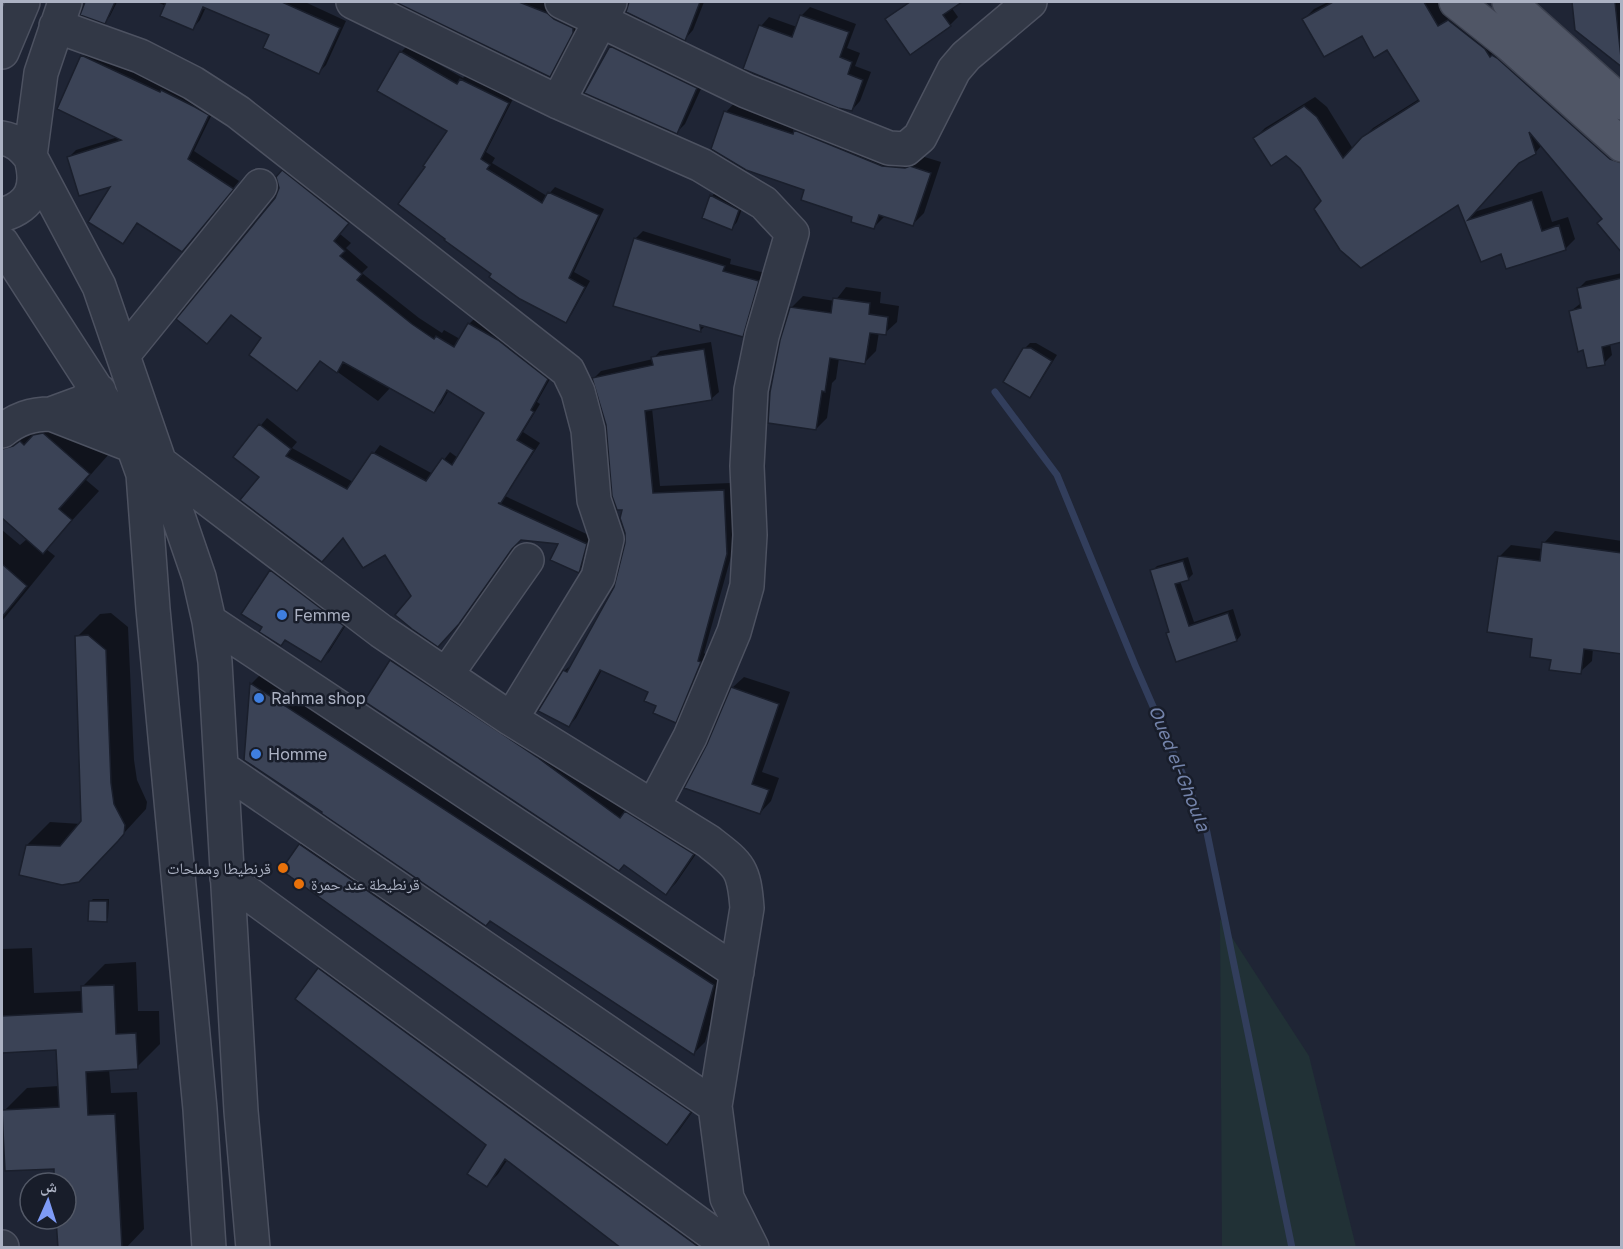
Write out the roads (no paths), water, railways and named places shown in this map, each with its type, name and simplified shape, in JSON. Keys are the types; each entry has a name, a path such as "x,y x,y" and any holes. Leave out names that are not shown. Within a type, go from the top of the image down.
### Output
{"main road":[{"path":"1456,2 1509,44 1622,145"},
{"path":"1509,2 1622,103"}],"street":[{"path":"2,52 23,2"},
{"path":"353,2 558,102 730,180 764,203 792,233 762,336 751,390 747,466 750,535 747,586 734,632 694,726 653,807"},
{"path":"562,2 605,11 746,91 890,148 906,149 921,137 954,70 966,56 1030,2"},
{"path":"558,102 605,11"},
{"path":"2,215 15,210 31,195 35,173 30,157 41,73 60,14 193,83 238,112 568,371 578,392 588,430 594,500 607,539 598,577 511,719"},
{"path":"2,138 11,140 22,147 30,157 99,286 123,355 146,454 199,577 209,621 215,662 241,1111 253,1248"},
{"path":"123,355 260,186"},
{"path":"2,243 99,391 146,454 143,474 153,609 200,1109 208,1248"},
{"path":"2,431 12,423 32,414 51,414 64,410 81,403 99,391"},
{"path":"51,414 146,454 381,631 511,719 708,841 736,863 745,881 747,908 715,1106 727,1198 752,1248"},
{"path":"446,675 527,560"},
{"path":"209,621 737,972"},
{"path":"222,768 715,1106"},
{"path":"227,878 732,1248"}],"waterway":[{"name":"Oued el-Ghoula","path":"995,392 1057,475 1135,665 1206,828 1292,1248"}],"place":[{"name":"Femme","path":"282,615"},
{"name":"Rahma shop","path":"259,698"},
{"name":"Homme","path":"256,754"},
{"name":"قرنطيطا ومملحات","path":"283,868"},
{"name":"قرنطيطة عند حمرة","path":"299,884"}]}
